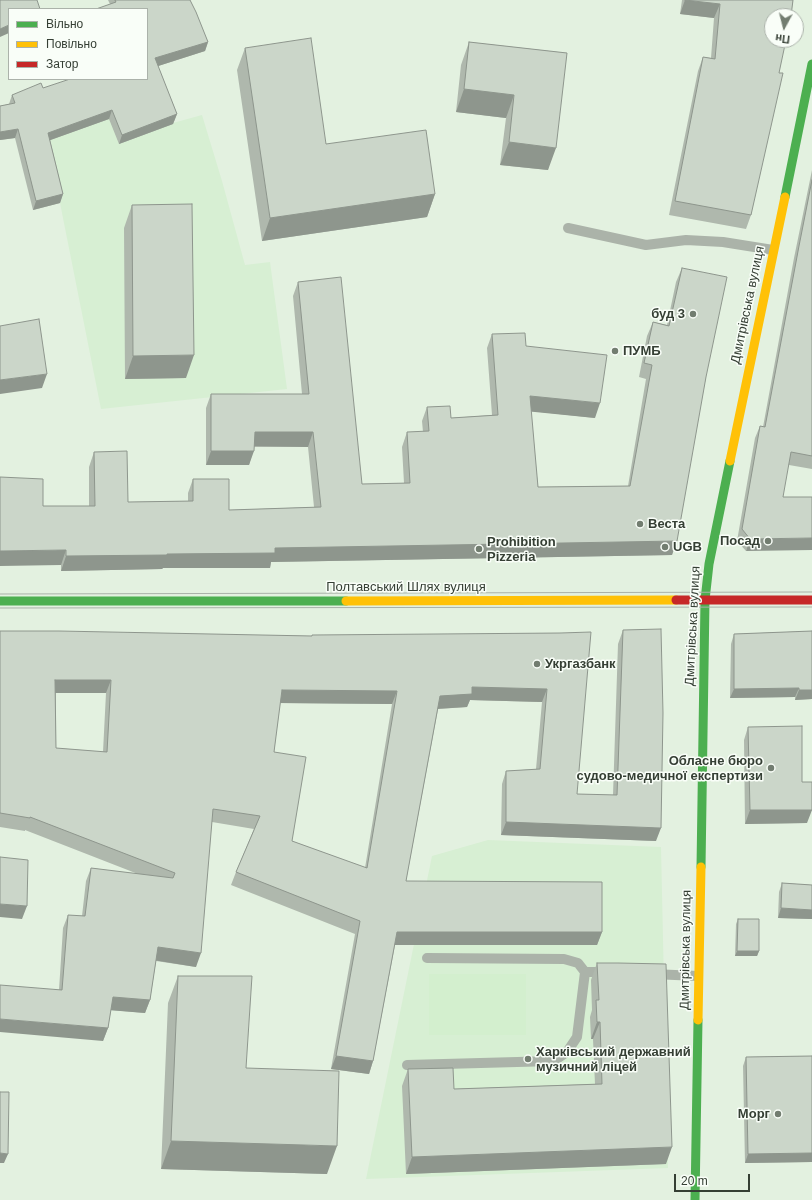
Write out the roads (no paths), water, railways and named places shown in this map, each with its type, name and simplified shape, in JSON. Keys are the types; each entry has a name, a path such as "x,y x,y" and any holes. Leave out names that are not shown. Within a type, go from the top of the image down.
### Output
{"street":[{"name":"Дмитрівська вулиця","path":"695,1200 705,600 709,564 812,64"},
{"name":"Полтавський Шлях вулиця","path":"0,601 812,600"}],"lane":[{"path":"568,228 646,245 686,240 722,242 773,250"},
{"path":"406,1065 554,1061 567,1052 577,1037 584,972 578,963 564,959 427,958"},
{"path":"584,972 615,973"},
{"path":"646,974 698,976"}],"tram line":[{"path":"0,594 812,592"},
{"path":"0,608 812,607"}],"place":[{"name":"буд 3","path":"693,314"},
{"name":"ПУМБ","path":"615,351"},
{"name":"Веста","path":"640,524"},
{"name":"Посад","path":"768,541"},
{"name":"UGB","path":"665,547"},
{"name":"Prohibition Pizzeria","path":"479,549"},
{"name":"Укргазбанк","path":"537,664"},
{"name":"Обласне бюро судово-медичної експертизи","path":"771,768"},
{"name":"Харківський державний музичний ліцей","path":"528,1059"},
{"name":"Морг","path":"778,1114"}]}
